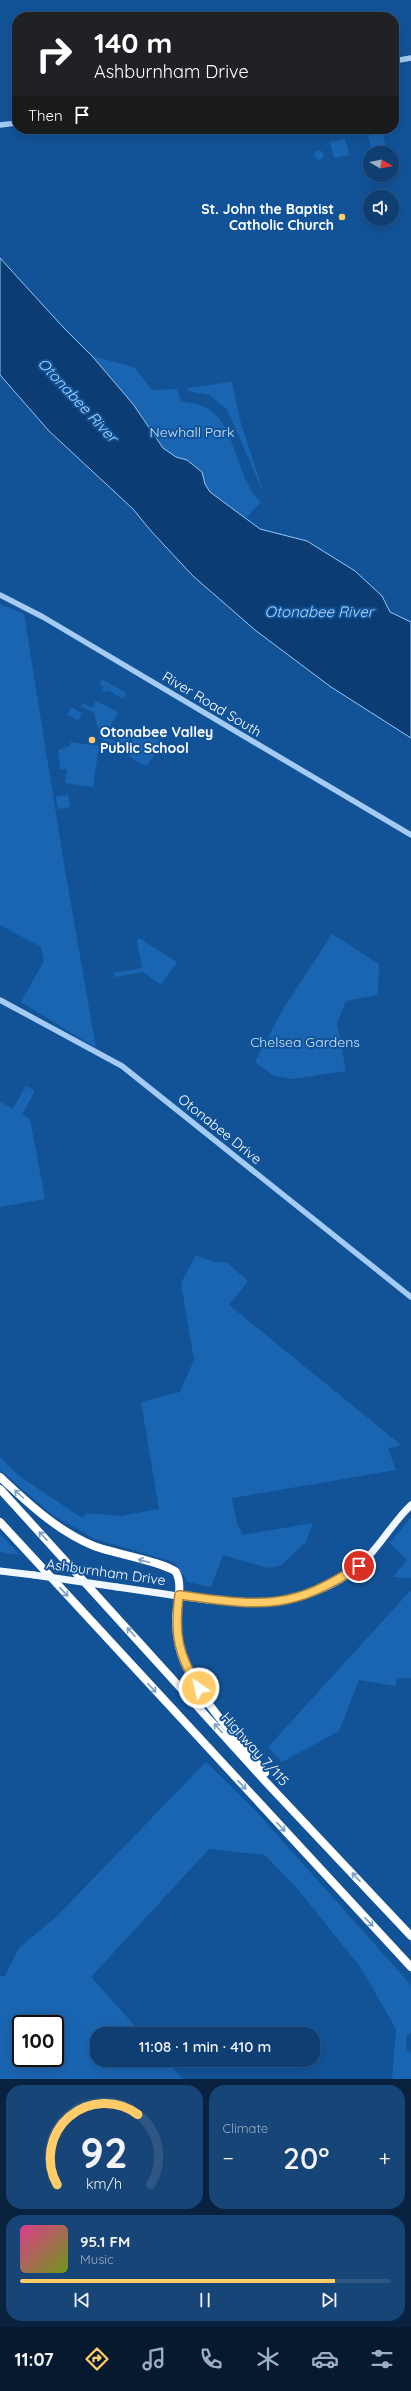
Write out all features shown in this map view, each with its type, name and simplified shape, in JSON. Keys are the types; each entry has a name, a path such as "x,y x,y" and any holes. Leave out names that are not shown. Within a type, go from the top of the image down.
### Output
{"highway":[{"path":"0,1477 48,1518 73,1536 108,1551 174,1570 180,1582 176,1631 180,1650 187,1669 246,1754"},
{"name":"Highway 7/115","path":"0,1489 246,1754 302,1818 411,1936"},
{"path":"0,1522 229,1772 411,1967"}],"main road":[{"name":"Ashburnham Drive","path":"0,1571 179,1595 262,1604 288,1600 313,1593 333,1583 359,1566 377,1548 411,1505"}],"street":[{"path":"399,60 411,58"},
{"path":"0,125 12,124"},
{"name":"River Road South","path":"0,595 48,621 411,835"},
{"name":"Otonabee Drive","path":"0,1000 122,1066 411,1297"}],"green space":[{"path":"383,134 385,146 371,146 368,136"},
{"path":"345,139 349,155 334,158 330,142"},
{"path":"319,150 324,155 319,160 314,155"},
{"name":"Newhall Park","path":"92,356 134,367 152,390 177,389 181,401 205,407 216,414 224,425 230,438 252,492 261,502 246,518 210,492 205,484 202,472 187,460 176,457 163,448 133,404"},
{"path":"232,382 241,424 264,494 227,409 209,395 188,391 187,388"},
{"path":"0,604 24,614 65,870 96,1048 21,1002 44,961 41,947 0,925"},
{"path":"102,679 126,693 123,699 108,690 106,692 102,690 104,687 99,684"},
{"path":"96,701 118,712 104,737 117,742 127,726 135,731 125,746 120,748 101,739 94,713 81,706 83,703 92,708"},
{"path":"72,707 82,714 78,720 67,715"},
{"path":"140,728 162,742 148,764 143,765 124,753"},
{"path":"71,742 99,746 93,787 65,783 67,769 60,769 58,750 70,746"},
{"path":"68,795 70,807 58,809 56,797"},
{"name":"Chelsea Gardens","path":"332,934 379,964 378,995 346,1001 337,1023 346,1071 292,1079 274,1076 255,1062 283,1009"},
{"path":"139,938 177,962 161,985 143,972 115,977 114,973 142,968 137,941"},
{"path":"26,1086 35,1091 22,1114 30,1119 45,1199 0,1207 0,1102 13,1109"},
{"path":"196,1255 213,1262 227,1263 248,1281 229,1305 401,1445 388,1448 396,1470 232,1498 237,1524 243,1535 313,1523 306,1542 280,1566 268,1568 223,1555 211,1587 188,1582 174,1562 95,1539 54,1516 0,1470 0,1457 19,1476 82,1518 87,1513 121,1516 159,1509 141,1402 180,1392 194,1360 181,1283"},
{"path":"411,1517 411,1578 393,1577 407,1560 390,1543"},
{"path":"0,1534 20,1555 0,1552"},
{"path":"411,1590 411,1678 397,1678 395,1686 359,1680 339,1731 282,1762 268,1747"},
{"path":"206,1762 254,1809 411,1985 411,2032 406,2037 407,2050 411,2054 411,2079 392,2079 396,2029 361,1968 296,1887 265,1855 209,1849 91,1977 136,2027 90,2027 90,2067 172,2067 183,2079 0,2079 0,1976 5,1976 19,1948 57,1916"}],"water":[{"name":"Otonabee River","path":"0,258 63,327 92,356 133,404 163,448 176,457 187,460 202,472 205,484 210,492 260,529 307,541 355,571 382,596 390,612 411,622 411,738 331,687 255,630 193,576 151,531 133,509 49,431 0,375"}],"place":[{"name":"St. John the Baptist Catholic Church","path":"342,217"},
{"name":"Otonabee Valley Public School","path":"92,740"}],"route":[{"path":"199,1688 187,1669 180,1650 176,1631 176,1616 179,1595 262,1604 288,1600 313,1593 333,1583 359,1566"}]}
